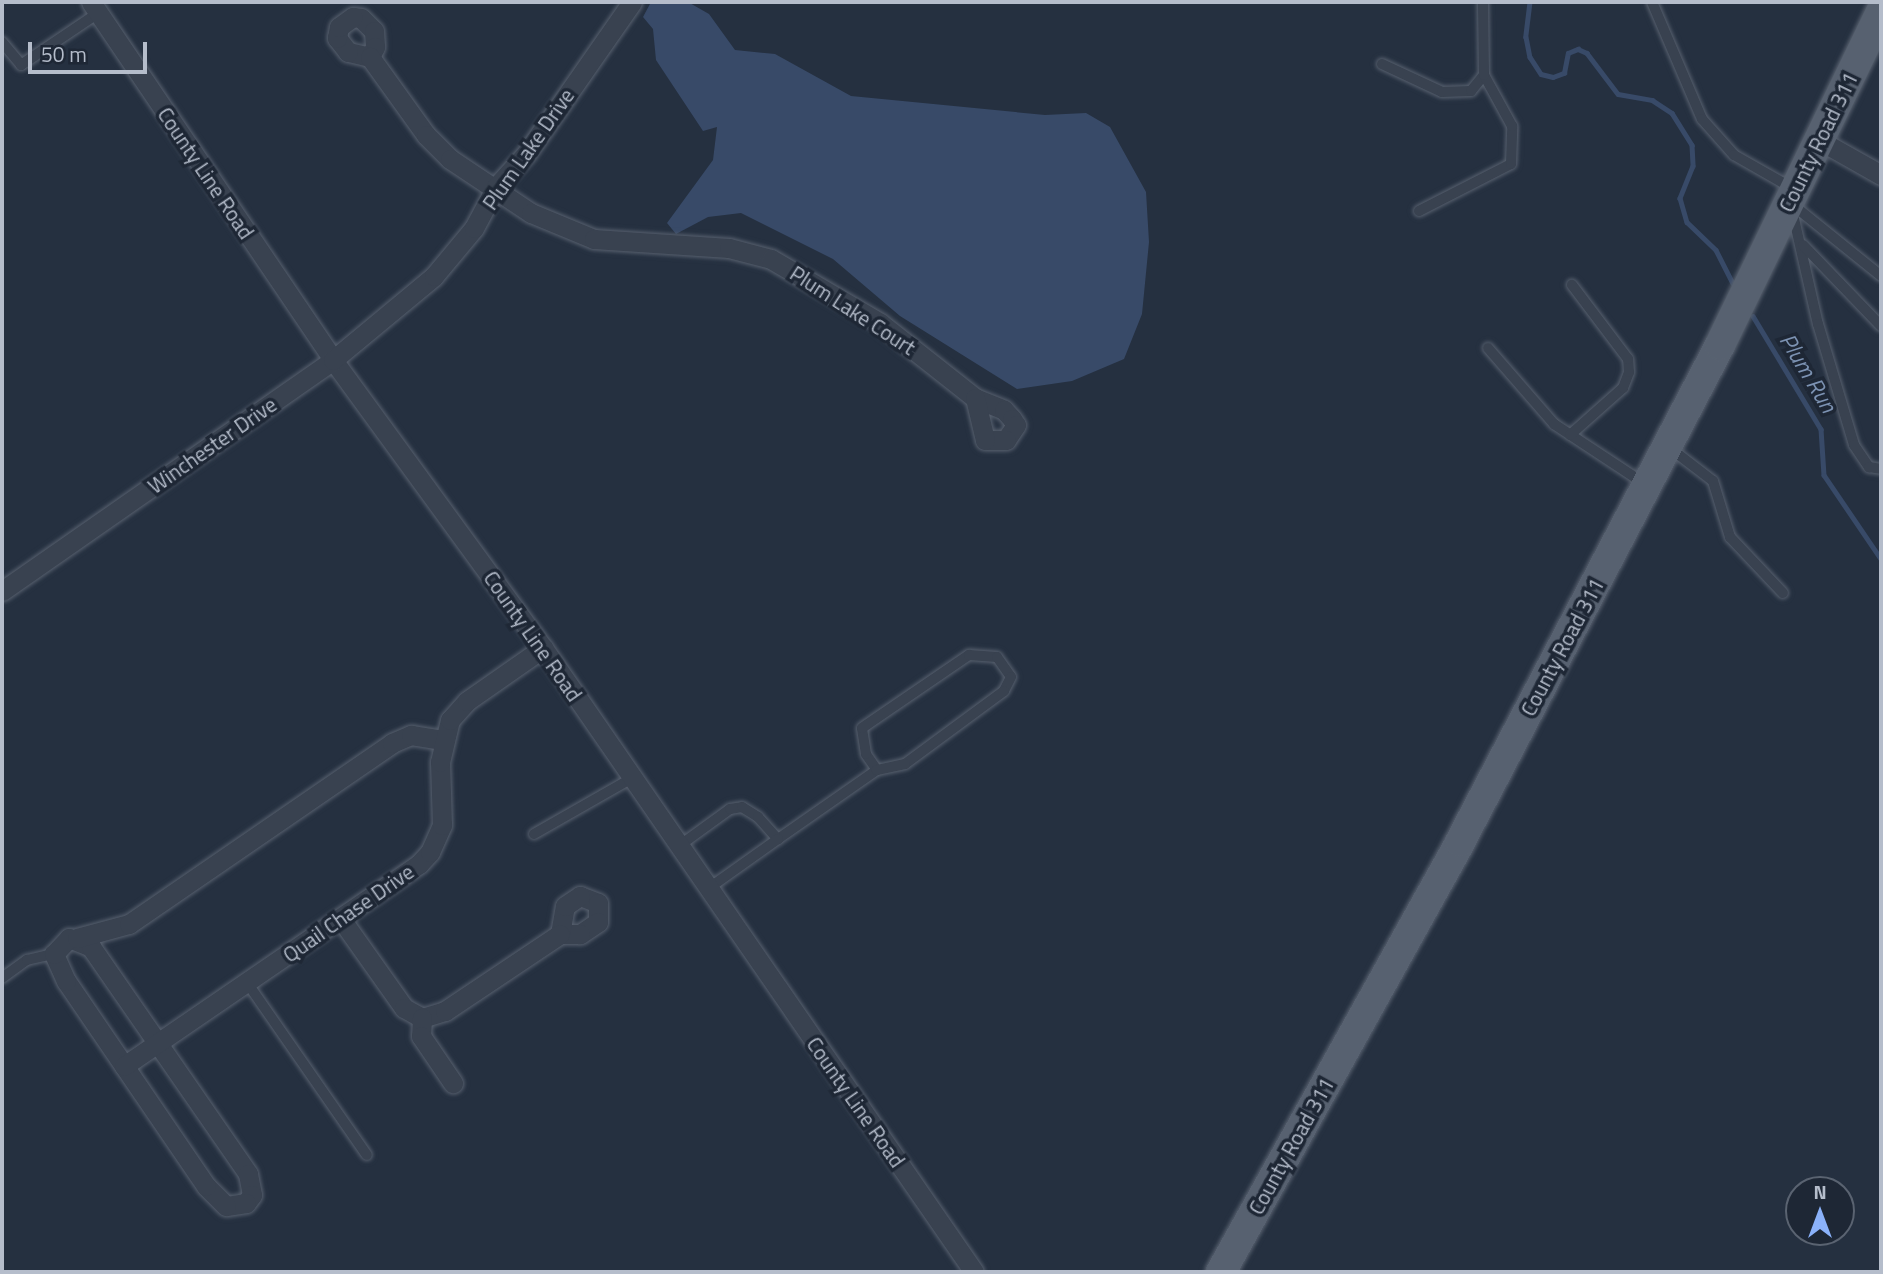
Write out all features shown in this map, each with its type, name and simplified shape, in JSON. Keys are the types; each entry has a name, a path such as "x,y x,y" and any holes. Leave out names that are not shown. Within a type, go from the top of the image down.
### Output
{"main road":[{"name":"County Road 311","path":"1226,1271 1460,842 1667,445 1793,196 1881,12"}],"street":[{"name":"Plum Lake Drive","path":"418,290 474,228 496,187 526,154 632,2"},
{"name":"County Line Road","path":"94,7 333,360 542,648 974,1272"},
{"name":"Plum Lake Court","path":"370,57 426,135 464,170 496,187 531,213 594,239 729,248 771,259 880,324 975,398"},
{"path":"1819,140 1881,175"},
{"name":"Winchester Drive","path":"2,591 333,360 418,290"},
{"name":"Quail Chase Drive","path":"124,1066 341,919 430,852 442,825 443,740 450,720 467,701 542,648"},
{"path":"77,938 91,947 248,1174 252,1195 246,1203 226,1206 216,1198 66,981 54,954 61,941 129,924 392,743 411,735 443,740"},
{"path":"341,919 396,998 412,1015 422,1018 444,1011 560,934"},
{"path":"422,1018 421,1036 453,1083"}],"lane":[{"path":"1419,211 1511,164 1512,126 1484,75 1483,2"},
{"path":"1653,2 1702,119 1734,155 1793,196 1881,276"},
{"path":"2,42 21,65 94,7"},
{"path":"1382,64 1442,92 1471,91 1484,75"},
{"path":"1793,196 1818,324 1854,445 1869,467 1881,469"},
{"path":"1803,245 1881,326"},
{"path":"1570,435 1623,388 1629,372 1628,359 1572,285"},
{"path":"1488,348 1554,425 1646,485"},
{"path":"1667,445 1713,481 1730,537 1783,593"},
{"path":"709,888 877,770 905,764 1004,691 1011,677 997,657 969,655 862,729 866,754 877,770"},
{"path":"534,834 632,778"},
{"path":"679,846 730,809 742,807 758,817 778,839"},
{"path":"2,978 27,960 54,954"},
{"path":"248,984 367,1155"}],"water":[{"path":"651,2 688,2 709,14 735,50 775,54 851,96 1045,115 1086,113 1110,127 1146,192 1149,242 1142,314 1124,359 1072,381 1017,389 900,316 833,259 741,213 708,217 676,234 667,223 713,160 717,127 703,131 656,60 653,29 643,17"}],"waterway":[{"name":"Plum Run","path":"1530,2 1526,37 1530,57 1541,74 1553,77 1564,73 1568,53 1578,49 1587,53 1618,94 1652,100 1672,113 1692,145 1693,166 1680,198 1687,222 1716,250 1733,283"},
{"name":"Plum Run","path":"1753,316 1821,429 1824,475 1881,559"}]}
